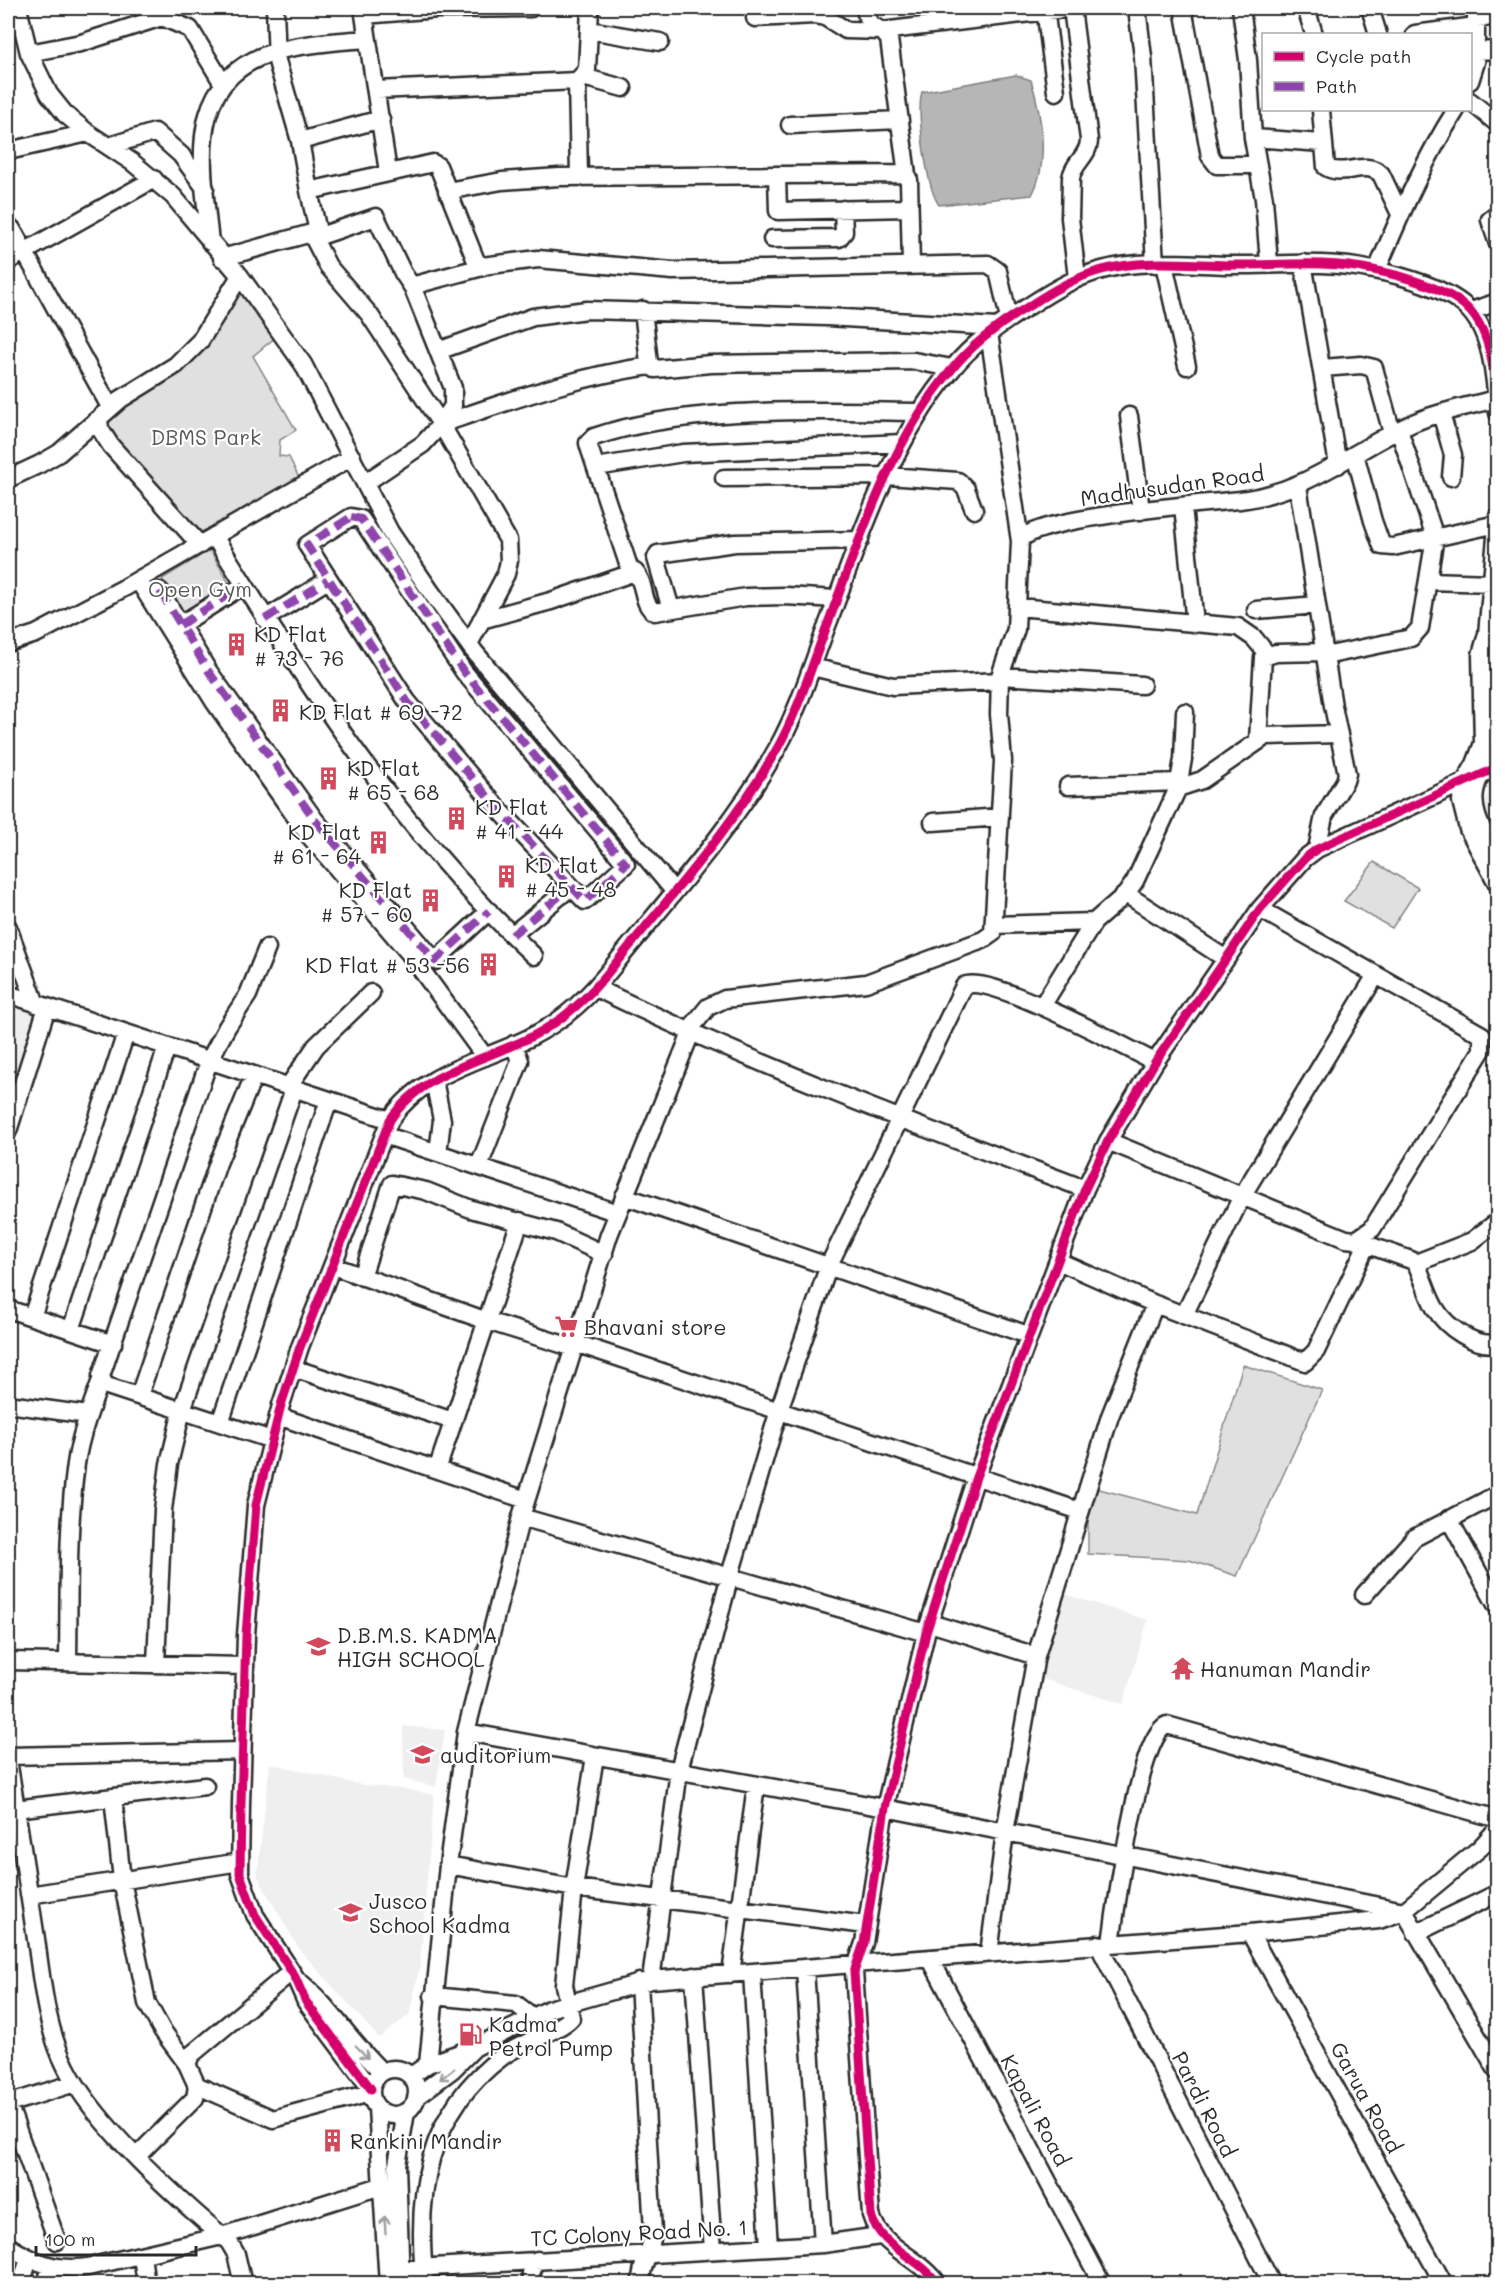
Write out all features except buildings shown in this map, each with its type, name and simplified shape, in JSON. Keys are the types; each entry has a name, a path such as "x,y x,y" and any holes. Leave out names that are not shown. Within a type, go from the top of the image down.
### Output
{"street":[{"path":"18,8 29,53 49,94 65,114 88,133 154,179 173,196 222,258 240,276 303,364 390,532 469,644 674,891"},
{"path":"275,8 275,52 282,89 300,141 317,234 328,266 369,314 441,424 508,540 509,561 506,574 469,644"},
{"path":"388,172 363,11 531,8"},
{"path":"579,176 580,79 587,70 590,8"},
{"path":"864,8 870,24 887,35 891,46 909,180 911,265"},
{"path":"755,18 815,15 825,17 846,30 882,31 1045,9 1072,8 1089,148 1072,172 1071,178 1070,218 1077,278"},
{"path":"1137,8 1160,264 1187,366"},
{"path":"1183,8 1210,156 1217,165 1258,165"},
{"path":"1241,8 1256,58 1253,138 1264,199 1269,264"},
{"path":"1306,8 1314,33"},
{"path":"1370,8 1378,33"},
{"path":"1045,9 1056,92"},
{"path":"29,53 81,43 157,12 181,24 196,36 222,82"},
{"path":"1472,71 1476,51 1476,17"},
{"path":"1418,33 1476,17 1497,17"},
{"path":"589,30 660,42"},
{"path":"210,243 206,188 206,125 212,99 222,82 236,70 275,52 307,45 367,39"},
{"path":"1476,51 1497,50"},
{"path":"376,90 580,79 623,88"},
{"path":"1472,103 1497,124"},
{"path":"1321,111 1323,162 1329,170 1376,169 1381,174 1400,214"},
{"path":"1377,270 1400,214 1437,140 1455,111"},
{"path":"300,141 381,119"},
{"path":"790,125 900,120"},
{"path":"109,146 155,132 181,155 206,188"},
{"path":"8,151 88,133"},
{"path":"1253,138 1322,142"},
{"path":"309,190 433,163 438,166 476,261 486,266"},
{"path":"777,175 778,211 909,208"},
{"path":"447,191 502,181 579,176 907,175"},
{"path":"8,261 154,179"},
{"path":"772,239 839,238 844,232 843,209"},
{"path":"1497,214 1490,220 1497,244"},
{"path":"222,258 376,217 403,273 413,288 454,394 453,406 441,424 406,457 365,483"},
{"path":"8,226 24,251 104,413 104,438 207,541 244,585 265,619 411,826 534,956"},
{"path":"413,288 417,284 486,266 538,259 673,271 911,265 988,264 994,266 998,271 998,326 1020,541 1016,629 1000,679 999,714 1004,761 993,933 983,940 866,983 716,1002 699,1015 690,1033 624,1196 526,1500 466,1732 433,1996 428,2064"},
{"path":"1303,263 1338,465"},
{"path":"388,2283 384,2185 373,2097 375,2079 382,2072 392,2069 403,2070 411,2076 416,2085 417,2096 413,2105 406,2112 396,2115 386,2114 373,2097 306,2002 293,1975 255,1915 245,1892 240,1862 245,1666 256,1505 278,1416 293,1368 387,1128 401,1103 434,1080 550,1026 580,1006 674,891 748,795 778,746 902,443 952,368 998,326 1077,278 1131,264 1338,263 1377,270 1430,287 1454,298 1471,311 1482,332 1495,372 1497,399"},
{"path":"8,479 59,453 104,413 176,365 200,341 240,276"},
{"path":"1471,311 1497,302"},
{"path":"438,351 533,317 586,310 643,310 998,326"},
{"path":"643,310 650,366"},
{"path":"441,424 559,384 609,371 650,366 655,369 711,364 914,361 952,368"},
{"path":"1267,654 1325,654 1411,638 1420,628 1435,537 1374,368 1361,365 1322,368"},
{"name":"Madhusudan Road","path":"1020,541 1023,535 1034,530 1141,511 1260,497 1298,486 1396,431 1441,413 1497,399"},
{"path":"631,573 588,443 594,437 682,418 839,411 921,412"},
{"path":"1441,413 1453,455 1451,477"},
{"path":"1129,416 1141,511"},
{"path":"596,468 683,453 902,443"},
{"path":"1355,454 1372,521 1382,546 1393,547 1497,524"},
{"path":"8,643 36,633 138,580 352,457"},
{"path":"724,478 888,476 958,481 966,489 974,510"},
{"path":"1298,486 1347,774 1346,781 1324,816 1317,849"},
{"path":"1183,506 1195,624"},
{"path":"1497,516 1487,634 1481,655 1483,743 1475,765 1463,785 1461,801 1464,819 1497,885"},
{"path":"351,517 361,519 464,672 626,864 585,901 571,887 496,806 407,701 307,545 351,517"},
{"path":"671,609 656,558 658,554 735,543 861,540"},
{"path":"481,620 551,601 631,573 638,574 651,610 655,612 746,597 785,596 837,599"},
{"path":"138,580 215,703 307,833 409,953 484,1057"},
{"path":"265,619 328,580"},
{"path":"1429,581 1492,583"},
{"path":"180,625 244,585"},
{"path":"160,591 207,669 315,820 435,961 489,911"},
{"path":"1256,610 1317,606"},
{"path":"1018,607 1238,627 1254,638 1267,654"},
{"path":"1487,634 1497,664 1497,710"},
{"path":"1258,740 1261,665 1267,654"},
{"path":"812,667 893,686 1000,679 1142,685"},
{"path":"1042,1006 1094,922 1126,894 1146,860 1179,785 1185,712"},
{"path":"1068,786 1179,785 1202,780 1258,740 1278,734 1339,734"},
{"path":"1497,742 1492,761 1480,776 1473,802 1477,817 1497,857"},
{"path":"938,2283 924,2268 880,2236 871,2216 854,1972 861,1952 885,1808 928,1628 976,1477 1028,1335 1085,1189 1108,1141 1155,1062 1260,909 1305,858 1317,849 1463,785 1497,767"},
{"path":"933,822 1000,817"},
{"path":"512,935 571,887"},
{"path":"1126,894 1226,959"},
{"path":"1058,1261 1155,1304 1305,1362 1316,1351 1361,1242 1372,1229 1482,1050 1484,1042 1482,1035 1476,1030 1260,909"},
{"path":"995,925 1094,922"},
{"path":"8,927 41,1006 8,1131"},
{"path":"68,1661 72,1508 76,1462 88,1415 209,1061 227,1027 248,995 267,948"},
{"path":"1184,1315 1242,1196 1376,975"},
{"path":"641,2283 642,2267 649,2253 653,2232 645,1981 661,1899 679,1770 730,1575 780,1410 829,1265 964,986 977,983 1042,1006 1155,1062"},
{"path":"596,988 690,1033 898,1119 1085,1189"},
{"path":"156,1663 163,1510 169,1464 182,1410 291,1088 316,1047 371,993"},
{"path":"8,994 329,1100 438,1153 618,1213"},
{"path":"32,1317 126,1033"},
{"path":"479,1167 520,1061 514,1044"},
{"path":"71,1330 167,1047"},
{"path":"139,1396 218,1163 254,1075"},
{"path":"434,1080 442,1120 438,1153"},
{"path":"220,1423 329,1100"},
{"path":"1108,1141 1346,1239 1361,1242 1416,1263 1472,1240 1497,1221"},
{"path":"362,1277 392,1184 426,1191 471,1209 555,1232 604,1254"},
{"path":"624,1196 1028,1335"},
{"path":"437,1470 520,1221"},
{"path":"1416,1263 1435,1308 1442,1317 1474,1342 1483,1344 1497,1342"},
{"path":"333,1266 487,1321 575,1345 780,1410 1080,1511"},
{"path":"988,1953 1005,1832 1036,1656 1110,1416 1155,1304"},
{"path":"8,1309 112,1344"},
{"path":"293,1368 453,1421"},
{"path":"101,1380 107,1386 272,1440"},
{"path":"8,1404 88,1415"},
{"path":"278,1416 526,1500"},
{"path":"1364,1596 1405,1546 1449,1519 1497,1494"},
{"path":"521,1517 1036,1656"},
{"path":"1449,1519 1497,1608"},
{"path":"8,1661 245,1666"},
{"path":"1104,1944 1142,1769 1160,1727 1167,1725 1497,1819"},
{"path":"466,1732 885,1808 1404,1911 1497,2072"},
{"path":"242,1751 8,1758 52,2032 84,2098 137,2156 233,2247 243,2283"},
{"path":"424,2275 422,2202 427,2167 440,2131 459,2099 480,2074 524,2043 568,2022 572,2015 564,1985 574,1888 595,1756"},
{"path":"731,1974 756,1785"},
{"path":"15,1809 205,1786"},
{"path":"113,1797 122,1880 147,2003 162,2030 187,2064 196,2085 195,2098 137,2156"},
{"path":"411,2076 428,2064 474,2048 533,2017 568,2002 645,1981 1250,1933 1379,1920 1404,1911 1480,1848 1497,1828"},
{"path":"29,1895 240,1862"},
{"path":"448,1865 574,1888 866,1925"},
{"path":"1416,1933 1497,1893"},
{"name":"Garua Road","path":"1250,1933 1444,2283"},
{"name":"Pardi Road","path":"1104,1944 1272,2283"},
{"name":"Kapali Road","path":"930,1958 1102,2283"},
{"path":"805,1969 823,2244"},
{"path":"752,1972 769,2247"},
{"path":"187,2064 191,2055 293,1975"},
{"path":"293,1975 316,1995 355,2045 382,2072"},
{"path":"694,1976 713,2250"},
{"path":"433,1996 516,2004 533,2017"},
{"path":"417,2096 452,2070 474,2048"},
{"path":"57,2241 8,2103 75,2083"},
{"path":"196,2085 273,2120 373,2097"},
{"path":"400,2276 397,2165 406,2112"},
{"path":"8,2246 29,2259 49,2276 222,2236 384,2185"},
{"name":"TC Colony Road No. 1","path":"400,2276 537,2260 823,2244 880,2236"},
{"path":"142,2256 146,2283"},
{"path":"21,2283 29,2259"},
{"path":"531,2283 533,2266 537,2260"}],"shaded area":[{"path":"1016,75 1031,80 1040,122 1041,168 1032,195 939,205 930,183 924,150 920,116 922,92"},
{"path":"1497,778 1497,838 1484,813 1489,783"},
{"path":"8,1002 38,1013 8,1100"},
{"path":"1061,1593 1148,1620 1123,1704 1036,1677"},
{"name":"auditorium","path":"403,1726 445,1730 436,1787 404,1779"},
{"name":"Jusco School Kadma","path":"270,1763 356,1784 434,1795 420,1966 409,2015 379,2038 299,1949 257,1876"}],"green space":[{"name":"DBMS Park","path":"240,282 277,336 253,356 296,430 280,440 279,456 289,457 299,478 199,540 102,433 105,420 191,358"},
{"name":"Open Gym","path":"210,550 237,597 193,628 162,579"},
{"path":"1374,862 1418,888 1392,928 1344,901"},
{"path":"1243,1365 1322,1390 1237,1576 1189,1560 1088,1554 1088,1486 1197,1515"}],"marked path":[{"path":"351,517 361,519 464,672 626,864 585,901 496,806 407,701 307,545 351,517"},
{"path":"265,619 328,580"},
{"path":"180,625 244,585"},
{"path":"160,591 207,669 315,820 435,961 489,911"},
{"path":"512,935 571,887"}],"cycle path":[{"path":"371,2089 306,2002 295,1977 255,1915 240,1874 241,1804 246,1635 256,1505 281,1405 300,1347 390,1120 403,1104 435,1080 529,1038 576,1006 606,976 701,859 742,805 786,732 867,520 896,455 913,424 932,395 961,359 988,334 1019,312 1082,276 1132,264 1317,264 1384,272 1411,279 1438,290 1451,296 1470,311 1484,333 1492,359 1498,413"},
{"path":"938,2284 921,2266 883,2236 871,2215 854,1972 864,1943 885,1808 926,1633 976,1477 1085,1189 1108,1141 1155,1062 1260,909 1305,858 1317,849 1498,767"}],"place":[{"name":"KD Flat # 73 - 76","path":"236,645"},
{"name":"KD Flat # 69 -72","path":"281,711"},
{"name":"KD Flat # 65 - 68","path":"329,779"},
{"name":"KD Flat # 41 - 44","path":"457,818"},
{"name":"KD Flat # 61 - 64","path":"379,843"},
{"name":"KD Flat # 45 - 48","path":"507,876"},
{"name":"KD Flat # 57 - 60","path":"430,901"},
{"name":"KD Flat # 53 -56","path":"488,964"},
{"name":"Bhavani store","path":"566,1326"},
{"name":"D.B.M.S. KADMA HIGH SCHOOL","path":"319,1646"},
{"name":"Hanuman Mandir","path":"1182,1668"},
{"name":"auditorium","path":"422,1754"},
{"name":"Jusco School Kadma","path":"351,1912"},
{"name":"Kadma Petrol Pump","path":"471,2035"},
{"name":"Rankini Mandir","path":"332,2140"}]}
